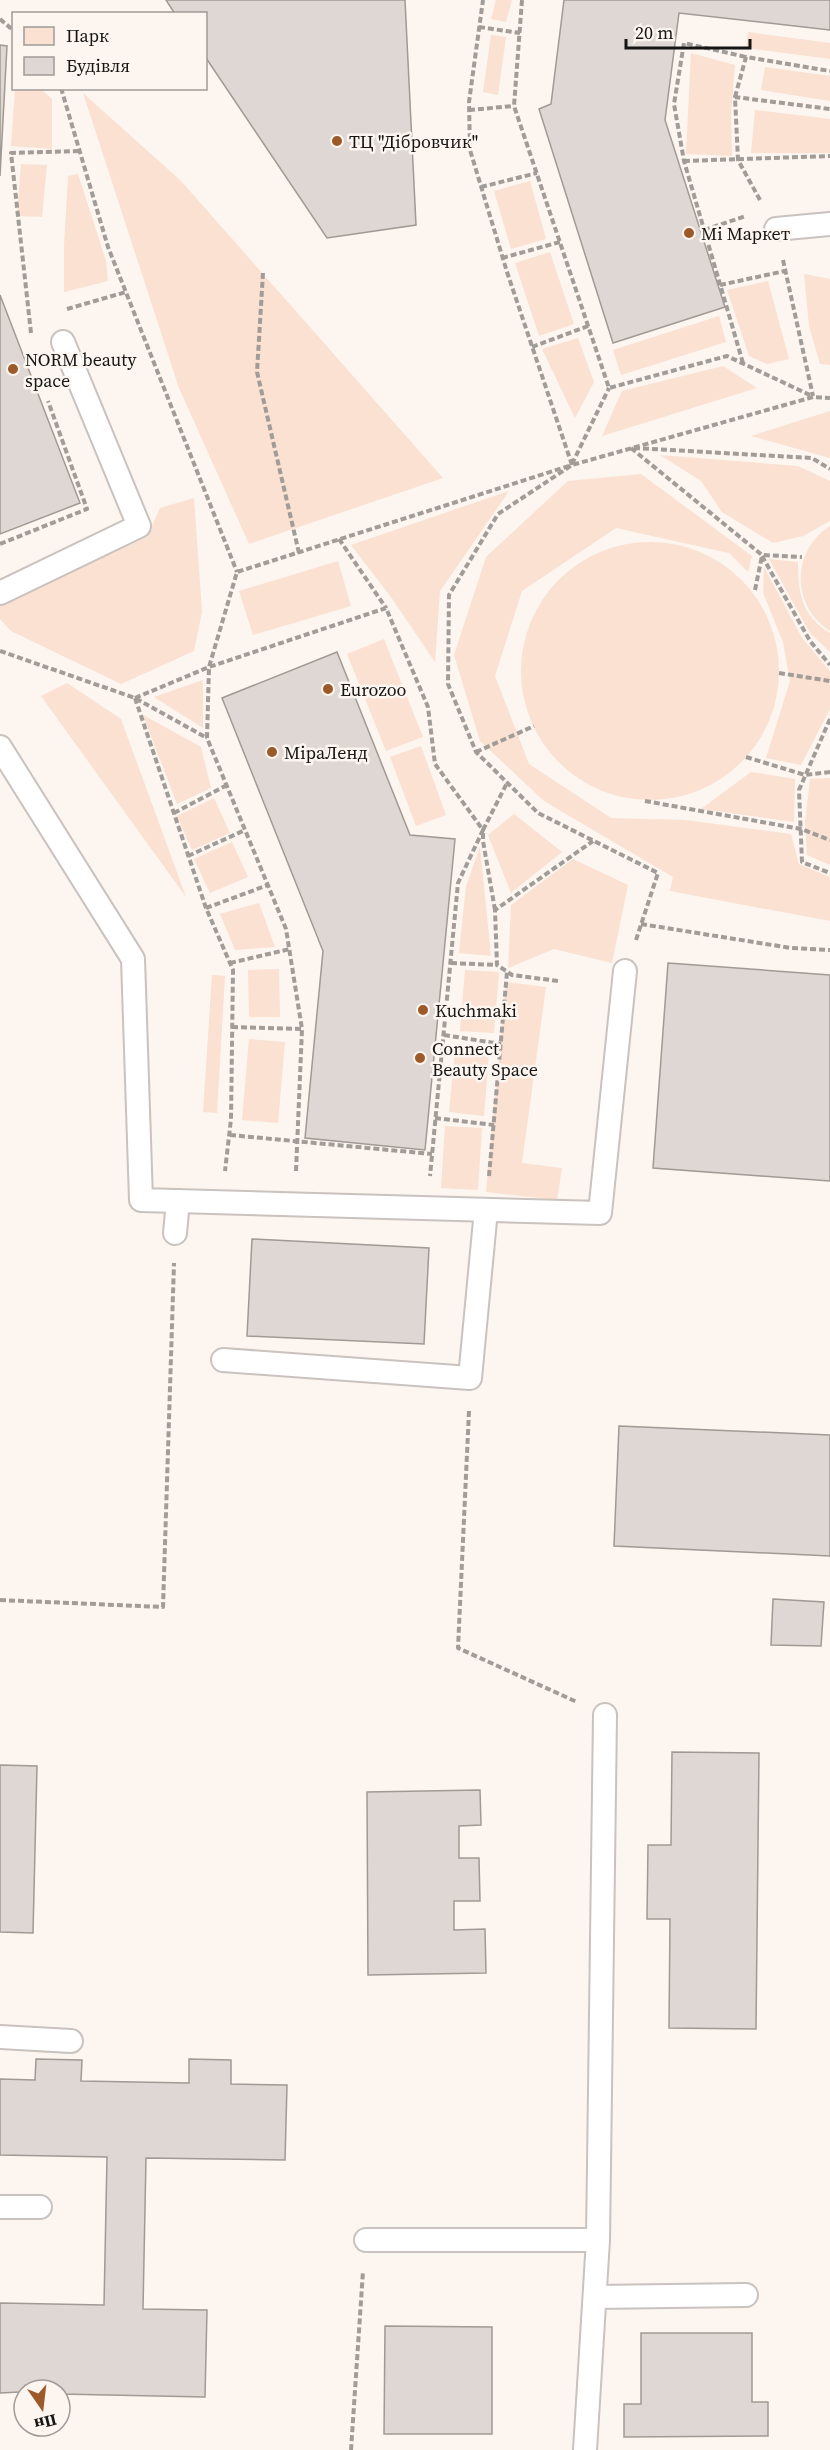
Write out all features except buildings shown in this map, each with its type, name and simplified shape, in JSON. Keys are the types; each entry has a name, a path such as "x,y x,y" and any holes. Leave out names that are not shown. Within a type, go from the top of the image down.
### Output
{"lane":[{"path":"771,219 830,224"},
{"path":"0,593 139,526 63,342"},
{"path":"0,747 133,959 141,1200 600,1213 625,971"},
{"path":"175,1233 178,1201"},
{"path":"223,1360 470,1378 486,1210"},
{"path":"585,2450 598,2240 605,1715"},
{"path":"0,2037 70,2041"},
{"path":"0,2207 40,2207"},
{"path":"366,2240 598,2240"},
{"path":"595,2297 746,2295"}],"path":[{"path":"483,0 469,110 470,150 502,258 572,465"},
{"path":"522,0 514,106 609,388 572,465 498,514 449,596 448,684 476,752 538,813 658,873 625,971"},
{"path":"0,20 12,29"},
{"path":"479,27 520,33"},
{"path":"743,363 684,161 674,104 684,42 746,57 830,71"},
{"path":"746,57 735,97 738,160 771,219 813,397"},
{"path":"62,90 108,247 237,572 209,667 207,738 286,929 290,949 302,1029 295,1204"},
{"path":"735,97 830,109"},
{"path":"469,110 514,106"},
{"path":"684,161 830,156"},
{"path":"481,187 537,172"},
{"path":"704,230 771,219"},
{"path":"502,258 560,242"},
{"path":"720,285 785,271"},
{"path":"263,273 257,372 299,553"},
{"path":"62,310 126,292"},
{"path":"29,320 40,316"},
{"path":"532,346 588,326"},
{"path":"609,388 726,356 813,397"},
{"path":"237,572 572,465 813,397 830,398"},
{"path":"631,448 812,458 830,469"},
{"path":"631,448 762,555 810,641 827,658 830,665"},
{"path":"339,539 386,608 428,707 435,764 483,830 495,910 497,965"},
{"path":"762,555 802,557"},
{"path":"755,590 762,555"},
{"path":"135,698 209,667 386,608"},
{"path":"0,651 135,698 207,738"},
{"path":"779,673 830,681"},
{"path":"135,698 206,908 233,970 230,1135 222,1202"},
{"path":"830,719 799,790 802,862 830,873"},
{"path":"476,752 534,726"},
{"path":"746,757 805,776 830,771"},
{"path":"427,1208 458,883 507,783"},
{"path":"174,813 227,785"},
{"path":"645,801 801,828 830,840"},
{"path":"188,856 245,830"},
{"path":"495,910 594,841"},
{"path":"206,908 268,885"},
{"path":"641,924 791,948 830,950"},
{"path":"230,963 290,949"},
{"path":"450,963 497,965 512,975 558,981"},
{"path":"486,1210 507,972"},
{"path":"232,1027 302,1029"},
{"path":"444,1035 501,1044"},
{"path":"435,1118 494,1125"},
{"path":"230,1135 432,1154"},
{"path":"0,1600 163,1607 175,1233"},
{"path":"470,1378 458,1648 605,1715"},
{"path":"351,2450 366,2240"}],"green space":[{"path":"496,0 512,0 506,22 491,19"},
{"path":"748,32 830,43 830,59 746,48"},
{"path":"491,35 506,37 498,95 483,92"},
{"path":"691,53 735,65 731,113 732,156 686,154"},
{"path":"765,67 830,76 830,101 761,90"},
{"path":"15,90 42,90 52,99 52,149 11,146"},
{"path":"83,93 181,181 443,478 249,544 179,388"},
{"path":"755,110 830,119 830,153 751,153"},
{"path":"21,164 47,165 42,217 17,216"},
{"path":"78,174 106,261 108,281 64,292 68,176"},
{"path":"530,181 546,239 511,249 494,191"},
{"path":"550,252 574,324 539,336 515,263"},
{"path":"804,274 830,279 830,365 820,364 809,326"},
{"path":"768,281 789,359 767,364 749,356 727,290"},
{"path":"719,316 726,342 621,375 613,350"},
{"path":"578,338 594,382 575,418 542,349"},
{"path":"723,366 757,388 602,436 622,391"},
{"path":"830,411 830,458 751,436"},
{"path":"660,455 798,466 830,481 830,521 803,536 773,543 722,512 701,481"},
{"path":"641,474 752,556 748,572 729,553 616,528 522,591 495,676 529,764 611,818 685,820 791,834 799,864 830,877 830,921 670,891 673,877 544,801 480,741 454,655 486,557 568,481"},
{"path":"509,491 440,591 435,662 391,597 351,545"},
{"path":"194,498 202,612 194,651 121,684 11,631 0,619 0,605 147,537 160,508"},
{"path":"830,526 830,631 808,608 801,578 808,549"},
{"path":"650,542 675,545 711,557 732,571 750,589 769,622 776,646 779,671 776,696 764,732 750,753 732,771 699,790 675,797 650,800 625,797 589,785 568,771 550,753 531,720 524,696 521,671 524,646 536,610 550,589 568,571 601,552 625,545"},
{"path":"769,559 798,562 800,594 803,603 813,619 830,633 830,652 810,633"},
{"path":"338,561 351,606 253,635 239,591"},
{"path":"764,567 802,638 830,671 830,709 801,765 766,758 790,681 783,642 763,593"},
{"path":"384,639 423,737 386,751 347,654"},
{"path":"203,680 203,728 154,697"},
{"path":"67,683 121,719 186,897 41,696"},
{"path":"143,715 201,747 211,788 177,804"},
{"path":"421,746 446,815 416,826 390,757"},
{"path":"751,772 795,779 794,822 701,809"},
{"path":"830,778 830,865 807,855 805,822 810,779"},
{"path":"214,798 230,833 192,850 177,816"},
{"path":"514,814 562,852 511,893 488,835"},
{"path":"232,842 248,877 210,893 194,859"},
{"path":"480,847 491,956 459,953 466,886"},
{"path":"573,859 628,885 612,963 554,949 508,968 511,905"},
{"path":"259,903 275,947 235,950 220,914"},
{"path":"279,969 280,1017 249,1017 248,970"},
{"path":"465,970 499,972 494,1033 460,1031"},
{"path":"212,975 225,976 217,1113 203,1112"},
{"path":"506,982 546,987 522,1163 562,1168 557,1200 486,1192"},
{"path":"249,1039 285,1042 278,1123 242,1120"},
{"path":"455,1050 489,1053 484,1116 449,1112"},
{"path":"445,1126 482,1128 478,1190 441,1188"}],"place":[{"name":"ТЦ \"Дібровчик\"","path":"337,141"},
{"name":"Мі Маркет","path":"689,233"},
{"name":"NORM beauty space","path":"13,369"},
{"name":"Eurozoo","path":"328,689"},
{"name":"МіраЛенд","path":"272,752"},
{"name":"Kuchmaki","path":"423,1010"},
{"name":"Connect Beauty Space","path":"420,1058"}]}
